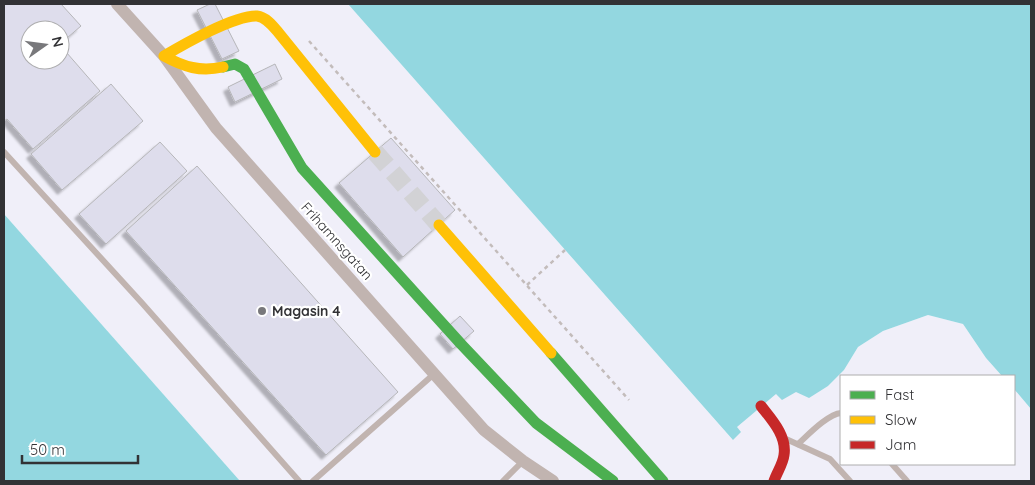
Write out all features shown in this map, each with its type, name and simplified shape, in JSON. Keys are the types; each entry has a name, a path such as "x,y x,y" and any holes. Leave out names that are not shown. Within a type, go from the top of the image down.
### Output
{"street":[{"name":"Frihamnsgatan","path":"117,4 164,56 216,128 484,430 553,481"},
{"path":"164,56 216,29 235,22 256,16 265,19 278,32 375,152"},
{"path":"164,56 183,66 208,71 235,64 244,68 302,168 460,344 536,423 613,481"},
{"path":"439,225 663,481"},
{"path":"761,406 779,428 786,452 774,481"}],"lane":[{"path":"4,152 142,303 299,481"},
{"path":"313,481 434,374"},
{"path":"798,444 830,417 840,413"},
{"path":"783,437 830,459 850,481"},
{"path":"503,481 523,460"},
{"path":"893,465 907,481"}],"path":[{"path":"308,41 629,400"},
{"path":"527,285 566,250"}],"shaded area":[{"path":"4,4 348,4 732,439 737,427 776,393 796,392 828,386 844,370 858,347 883,331 928,315 963,324 986,358 1001,375 840,375 840,465 1015,465 1015,390 1031,409 1031,481 240,481 4,214"}],"water":[{"path":"348,4 1031,4 1031,409 1015,390 1015,375 1001,375 986,358 963,324 928,315 883,331 858,347 844,370 828,386 809,398 796,392 782,400 776,394 737,427 741,432 733,440"},
{"path":"4,214 240,481 4,481"}],"building":[{"path":"4,4 61,4 81,26 70,35 70,20 20,20 20,70 70,70 70,56 100,91 33,149 7,119 4,121"},
{"path":"210,4 215,4 239,51 222,59 197,10"},
{"path":"275,64 282,79 235,102 228,87"},
{"path":"111,84 143,121 62,190 31,154"},
{"path":"391,138 455,210 403,257 339,183"},
{"path":"160,142 187,171 106,244 79,214"},
{"name":"Magasin 4","path":"197,166 398,392 326,455 126,231"},
{"path":"460,316 474,331 453,349 440,334"}],"tunnel":[{"path":"375,152 439,225"}],"traffic: fast":[{"path":"223,67 235,64 244,69 302,168 461,344 536,423 613,481"},
{"path":"551,353 663,481"}],"traffic: slow":[{"path":"223,67 192,68 164,56 210,31 236,20 257,16 263,18 276,30 375,152"},
{"path":"439,225 551,353"}],"traffic: jam":[{"path":"761,406 778,429 783,441 783,458 774,481"}],"place":[{"name":"Magasin 4","path":"262,311"}]}
